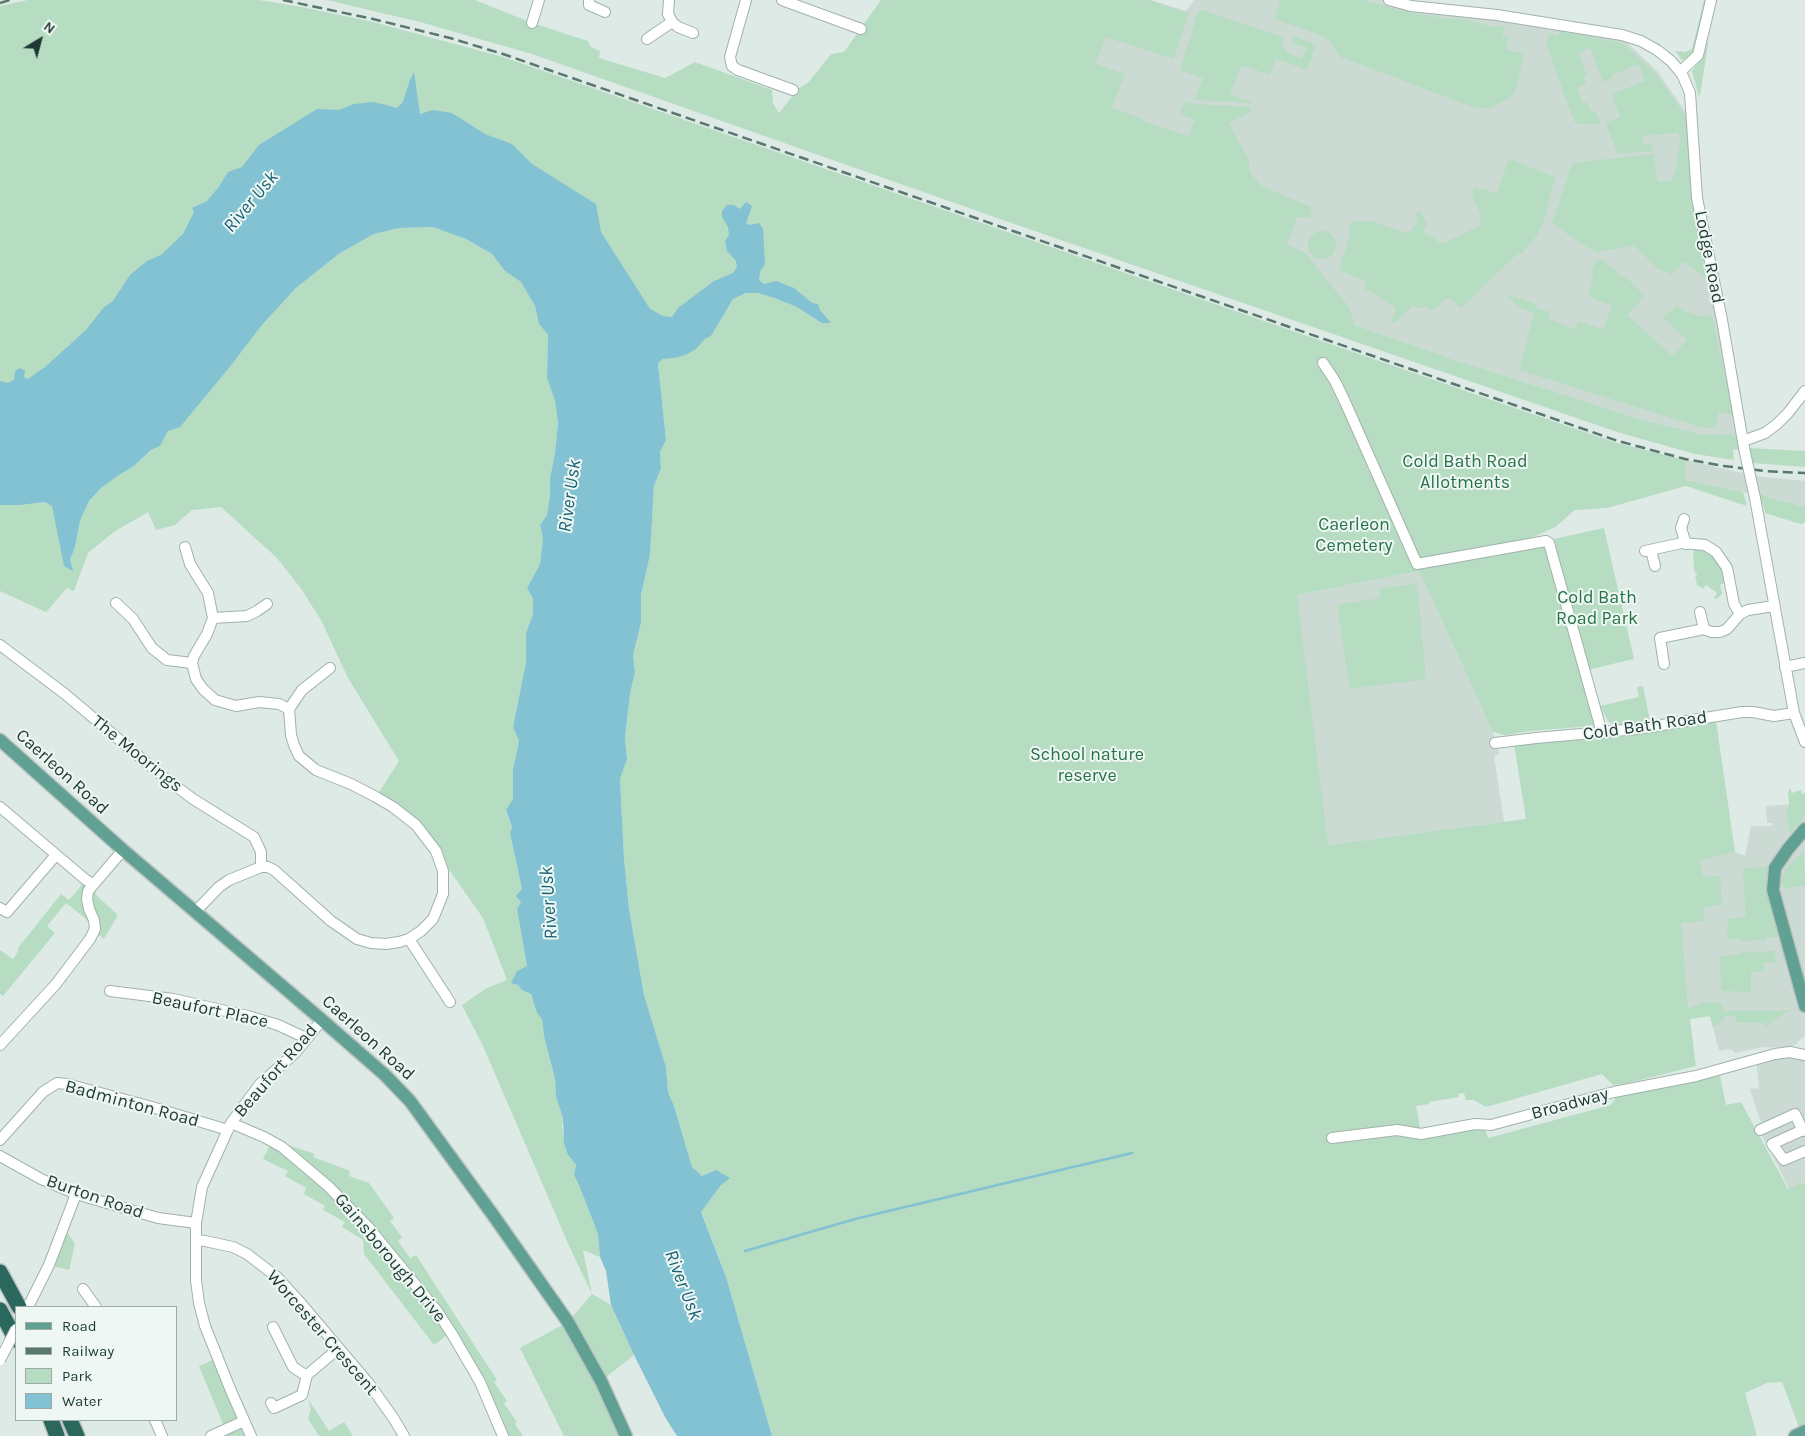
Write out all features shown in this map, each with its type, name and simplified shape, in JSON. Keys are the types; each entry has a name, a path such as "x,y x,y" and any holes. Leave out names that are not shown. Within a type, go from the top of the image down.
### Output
{"highway":[{"path":"0,1272 18,1306"},
{"path":"0,1310 15,1338"},
{"path":"51,1421 57,1436"},
{"path":"70,1421 77,1436"}],"main road":[{"name":"Caerleon Road","path":"0,740 123,850 322,1020 410,1101 442,1143 568,1322 601,1381 626,1436"},
{"path":"1805,830 1788,849 1775,868 1773,890 1805,1006"},
{"path":"1795,1436 1805,1431"}],"street":[{"path":"532,23 538,0"},
{"path":"589,0 589,6 605,12"},
{"path":"669,0 668,14 672,22 678,27 693,33"},
{"path":"746,0 730,57 732,66 738,70 793,90"},
{"path":"782,0 861,29"},
{"name":"Lodge Road","path":"1389,0 1443,5 1622,34 1641,41 1657,50 1680,72 1690,93 1697,198 1722,320 1743,444 1755,498 1794,713 1805,742"},
{"path":"1680,72 1698,55 1711,0"},
{"path":"647,38 672,22"},
{"path":"1323,363 1335,381 1346,404 1417,564 1546,541 1549,543 1602,733"},
{"path":"1743,444 1765,433 1777,424 1805,391"},
{"path":"1684,519 1681,528 1686,544"},
{"path":"1655,566 1648,551 1682,543 1705,545 1716,552 1727,568 1734,604 1740,614"},
{"path":"185,546 190,564 208,593 213,618 192,663 196,679 203,689 215,700 236,706 259,702 279,704 289,709"},
{"path":"116,603 133,619 152,648 168,660 192,663"},
{"path":"213,618 233,618 251,614 267,604"},
{"path":"1664,664 1660,638 1704,629 1711,632 1720,632 1727,629 1740,614 1748,610 1774,606"},
{"path":"1700,612 1704,629"},
{"path":"251,614 255,625"},
{"name":"The Moorings","path":"0,645 65,694 166,779 193,799 249,832 254,837 261,852 262,867"},
{"path":"1785,667 1805,663"},
{"path":"195,912 219,887 229,880 262,867 268,867 274,870 331,921 357,939 371,943 386,944 409,939 421,931 432,918 443,894 443,872 436,851 416,825 393,807 351,784 322,772 306,763 299,756 291,735 289,709 302,690 330,668"},
{"name":"Cold Bath Road","path":"1495,744 1536,738 1602,733 1742,712 1774,716 1794,713"},
{"path":"0,807 93,884"},
{"path":"1,1043 56,984 90,939 94,929 94,920 87,900 88,891 123,850"},
{"path":"0,908 7,912 56,855"},
{"path":"409,939 450,1002"},
{"name":"Beaufort Place","path":"110,991 173,999 248,1016 278,1025 306,1038"},
{"name":"Beaufort Road","path":"251,1436 204,1326 198,1303 196,1223 202,1187 229,1127 260,1084 295,1053 322,1020"},
{"path":"1790,1052 1796,1051 1805,1044"},
{"name":"Broadway","path":"1332,1138 1397,1130 1421,1134 1474,1125 1491,1125 1615,1091 1696,1076 1756,1058 1790,1052 1805,1055"},
{"name":"Badminton Road","path":"0,1140 42,1092 57,1083 67,1084 229,1127"},
{"path":"1760,1130 1795,1114 1804,1130 1772,1144 1784,1160 1805,1151"},
{"name":"Gainsborough Drive","path":"229,1127 264,1137 282,1147 328,1186 369,1228 437,1311 451,1332 480,1382 503,1436"},
{"name":"Burton Road","path":"0,1156 41,1179 76,1194 158,1218 196,1223"},
{"path":"29,1306 41,1282 76,1194"},
{"name":"Worcester Crescent","path":"196,1240 233,1247 247,1254 260,1263 293,1294 370,1385 404,1436"},
{"path":"83,1289 95,1306"},
{"path":"273,1327 293,1367 297,1371 307,1374"},
{"path":"0,1360 15,1331"},
{"path":"272,1403 274,1408 302,1396 307,1374 339,1348"},
{"path":"155,1421 162,1436"},
{"path":"211,1436 244,1422"}],"shaded area":[{"path":"1033,0 1150,0 1186,11 1194,0 1389,0 1623,39 1658,72 1687,114 1697,198 1743,441 1734,435 1706,435 1646,421 1452,359 1355,325 1353,322 1205,262"},
{"path":"1685,460 1756,476 1805,481 1805,507 1686,480"},
{"path":"1419,571 1493,732 1499,754 1494,756 1504,822 1328,845 1084,706 1297,595"},
{"path":"1805,800 1805,1035 1795,1045 1784,1048 1764,1047 1735,1053 1731,1049 1719,1051 1710,1016 1690,1019 1576,883 1735,852 1745,856 1751,826 1773,826 1772,823 1767,823 1766,806 1795,804"},
{"path":"1805,1050 1805,1182 1789,1189 1756,1125 1761,1123 1750,1089 1759,1088 1756,1058"}],"green space":[{"path":"28,0 259,0 373,22 503,57 1617,443 1685,460 1686,480 1743,492 1747,506 1686,486 1607,508 1575,510 1555,527 1529,539 1543,547 1548,553 1595,725 1591,726 1505,735 1493,732 1419,571 1297,595 1328,845 1526,819 1514,744 1716,721 1735,852 1700,860 1703,877 1720,876 1722,905 1703,907 1705,921 1681,923 1688,1008 1706,1002 1721,1002 1723,1011 1783,1011 1794,1009 1783,1014 1765,1027 1765,1023 1736,1022 1735,1016 1724,1016 1724,1020 1713,1027 1710,1016 1690,1019 1696,1066 1613,1085 1602,1074 1486,1107 1474,1100 1466,1100 1464,1093 1458,1094 1459,1097 1416,1106 1422,1139 1484,1125 1488,1138 1611,1105 1616,1097 1620,1095 1720,1076 1726,1105 1741,1102 1788,1189 1805,1182 1805,1424 1799,1427 1782,1382 1767,1383 1745,1393 1757,1436 772,1436 726,1277 701,1211 721,1185 702,1176 692,1167 668,1092 666,1067 644,995 629,909 620,779 627,759 625,738 630,694 635,672 633,655 641,623 641,595 650,555 654,486 661,468 660,452 666,440 658,363 663,359 675,358 696,349 705,339 711,336 733,299 746,293 758,293 797,307 805,306 748,286 671,342 493,166 0,429 0,6"},
{"path":"327,0 475,0 532,23 588,41 591,47 600,51 599,58 665,78 695,62 772,90 773,103 779,113 799,88 808,83 831,54 844,52 881,0 1150,0 1189,13 1174,59 1105,37 1096,64 1125,74 1112,108 1143,119 1143,121 1189,136 1195,120 1180,114 1185,101 1193,104 1250,107 1252,111 1229,123 1249,161 1249,171 1261,186 1311,207 1310,218 1297,217 1287,244 1307,254 1348,306 1355,325 1452,359 1646,421 1706,435 1734,435 1743,441 1744,448 1733,450 1734,460 1695,454 1617,432 1000,219 532,54 420,22"},
{"path":"1277,0 1364,0 1403,11 1449,19 1464,19 1493,27 1505,25 1502,36 1509,37 1506,50 1524,53 1516,89 1511,97 1490,108 1477,108 1465,104 1341,57 1329,41 1321,35 1277,20 1275,17 1280,1"},
{"path":"1704,0 1708,0 1697,52 1690,59 1682,60 1675,51 1685,52 1692,49"},
{"path":"1201,10 1284,37 1281,45 1287,53 1302,59 1307,48 1292,42 1294,36 1316,45 1307,70 1276,59 1270,75 1241,65 1230,94 1251,103 1194,100 1203,78 1180,70 1197,15"},
{"path":"1559,31 1619,42 1625,45 1657,75 1685,115 1697,224 1706,279 1685,261 1671,275 1659,270 1634,245 1597,252 1580,243 1552,223 1572,163 1653,154 1658,182 1671,181 1676,169 1681,138 1677,133 1643,136 1643,145 1652,144 1653,151 1618,154 1606,123 1620,117 1612,94 1645,81 1639,64 1612,75 1613,78 1603,82 1590,48 1578,53 1587,75 1584,77 1586,84 1577,87 1583,103 1587,102 1592,112 1596,111 1601,124 1578,124 1574,121 1546,44 1550,34 1558,35"},
{"path":"1709,38 1699,97 1692,71 1704,55"},
{"path":"1509,159 1555,177 1544,220 1537,235 1522,254 1518,253 1461,308 1449,297 1431,311 1426,307 1417,308 1414,304 1395,323 1391,321 1396,308 1364,288 1366,281 1339,270 1350,236 1349,231 1352,221 1370,221 1406,233 1412,230 1417,223 1416,213 1421,212 1427,224 1423,229 1426,235 1434,236 1439,243 1480,226 1480,213 1472,195 1474,187 1497,193"},
{"path":"433,227 466,239 492,254 505,271 521,282 535,306 539,324 548,335 547,378 555,401 558,423 547,515 540,525 543,538 540,564 527,588 533,599 533,614 526,633 526,662 513,727 519,741 513,770 513,799 506,811 512,827 510,833 522,889 521,902 517,909 527,966 512,983 531,994 537,1013 542,1019 544,1036 555,1079 556,1097 563,1118 562,1127 568,1155 576,1165 574,1175 598,1234 600,1257 583,1250 592,1294 570,1248 483,1046 462,1005 487,988 507,980 483,918 416,825 376,797 399,761 348,678 322,622 302,590 277,558 221,507 192,510 175,525 156,530 148,512 115,531 88,553 74,591 67,588 46,612 0,591 0,505 45,502 53,506 64,566 70,560 75,547 80,521 89,501 101,488 134,466 151,450 160,446 168,431 180,426 262,325 296,288 340,253 374,234 399,228"},
{"path":"1322,231 1332,235 1336,245 1332,255 1322,259 1312,255 1308,245 1312,235"},
{"path":"1596,260 1603,260 1621,276 1627,278 1645,296 1627,315 1672,356 1687,340 1663,318 1677,305 1684,311 1700,316 1712,315 1733,415 1719,412 1715,428 1700,427 1519,370 1534,313 1521,309 1507,296 1537,304 1536,308 1550,312 1548,319 1575,329 1578,321 1603,329 1612,306 1588,296 1593,276 1592,271"},
{"path":"1749,448 1805,451 1805,467 1753,463"},
{"path":"1760,495 1805,507 1805,522 1802,524 1765,513"},
{"name":"Cold Bath Road Park","path":"1604,528 1634,659 1587,669 1554,539"},
{"path":"1693,547 1700,548 1716,557 1723,569 1726,582 1720,585 1722,594 1716,599 1714,598 1717,593 1706,585 1703,589 1696,584 1695,578 1697,575 1694,571"},
{"path":"1417,583 1426,679 1350,689 1337,605 1380,598 1379,589"},
{"path":"1643,686 1650,721 1618,726 1608,721 1600,706 1639,697 1637,687"},
{"path":"1790,788 1792,793 1801,790 1802,794 1805,793 1805,815 1791,833 1789,832 1787,814 1788,792"},
{"path":"1804,852 1805,885 1785,889 1781,881 1785,870 1790,863"},
{"path":"1768,867 1766,889 1780,937 1766,937 1766,940 1739,941 1739,938 1727,939 1728,919 1746,917 1743,868"},
{"path":"86,880 93,884 96,895 118,915 104,939 94,931 86,919 66,903 47,926 55,933 3,996 0,994 0,950 13,959 19,950 18,948 61,894 69,900"},
{"path":"1775,951 1776,962 1764,962 1764,971 1751,972 1751,992 1721,991 1720,956"},
{"path":"272,1141 282,1147 291,1146 315,1154 313,1157 350,1171 349,1176 369,1183 394,1218 390,1221 402,1237 398,1241 410,1258 416,1255 497,1380 494,1382 507,1401 504,1403 517,1422 515,1424 523,1436 503,1436 451,1332 434,1345 364,1254 363,1240 342,1227 345,1222 323,1210 325,1206 304,1194 306,1188 285,1176 288,1171 263,1159"},
{"path":"64,1228 75,1244 69,1270 49,1265"},
{"path":"592,1294 611,1305 634,1355 601,1381 626,1436 564,1436 520,1348 568,1322"},
{"path":"217,1358 251,1436 228,1436 199,1366"},
{"path":"308,1399 329,1431 344,1422 353,1436 319,1436 308,1419 311,1410"}],"water":[{"name":"River Usk","path":"414,72 420,114 433,110 452,113 485,134 512,144 532,164 596,204 601,232 650,309 663,316 672,317 678,308 714,281 733,273 737,267 736,261 727,251 725,241 729,235 728,227 722,217 722,211 727,205 734,205 740,209 746,202 752,206 746,223 749,225 759,223 763,229 765,264 760,272 759,280 764,284 776,281 794,288 812,303 818,304 820,310 831,323 822,323 797,307 774,298 758,293 746,293 733,299 711,336 705,339 696,349 685,355 663,359 658,363 666,440 660,452 661,468 654,486 650,555 641,595 641,623 633,655 635,672 630,694 625,738 627,759 620,779 629,909 644,995 666,1067 668,1092 692,1167 702,1176 716,1170 730,1178 721,1185 701,1212 726,1277 772,1436 677,1436 665,1417 611,1305 606,1271 600,1257 598,1234 574,1175 576,1165 568,1155 564,1143 563,1118 556,1097 555,1079 544,1036 542,1019 537,1013 531,994 522,990 518,985 511,983 517,971 527,966 517,909 521,902 516,896 522,889 510,833 512,827 506,810 513,799 513,770 519,741 513,727 526,662 526,633 533,614 533,599 527,588 540,564 543,538 540,525 547,515 558,423 555,401 547,378 548,335 539,324 535,306 521,282 505,271 492,254 466,239 433,227 399,228 374,234 340,253 296,288 262,325 180,427 168,431 160,446 151,450 134,466 101,488 89,501 80,521 75,547 70,560 73,571 64,566 52,506 45,502 0,505 0,381 8,383 14,380 15,371 20,368 25,371 24,377 28,379 45,367 86,330 104,307 113,301 130,275 147,261 161,255 183,234 194,212 192,208 207,201 228,172 242,167 259,145 317,109 339,110 354,104 374,102 397,108 403,102"}],"waterway":[{"path":"745,1251 855,1219 1132,1153"}],"railway":[{"path":"0,3 10,0"},
{"path":"283,0 373,19 450,38 503,54 1618,441 1685,459 1724,466 1805,473"}],"park label":[{"name":"Cold Bath Road Allotments","path":"1465,472"},
{"name":"Caerleon Cemetery","path":"1354,535"},
{"name":"School nature reserve","path":"1087,765"}]}
